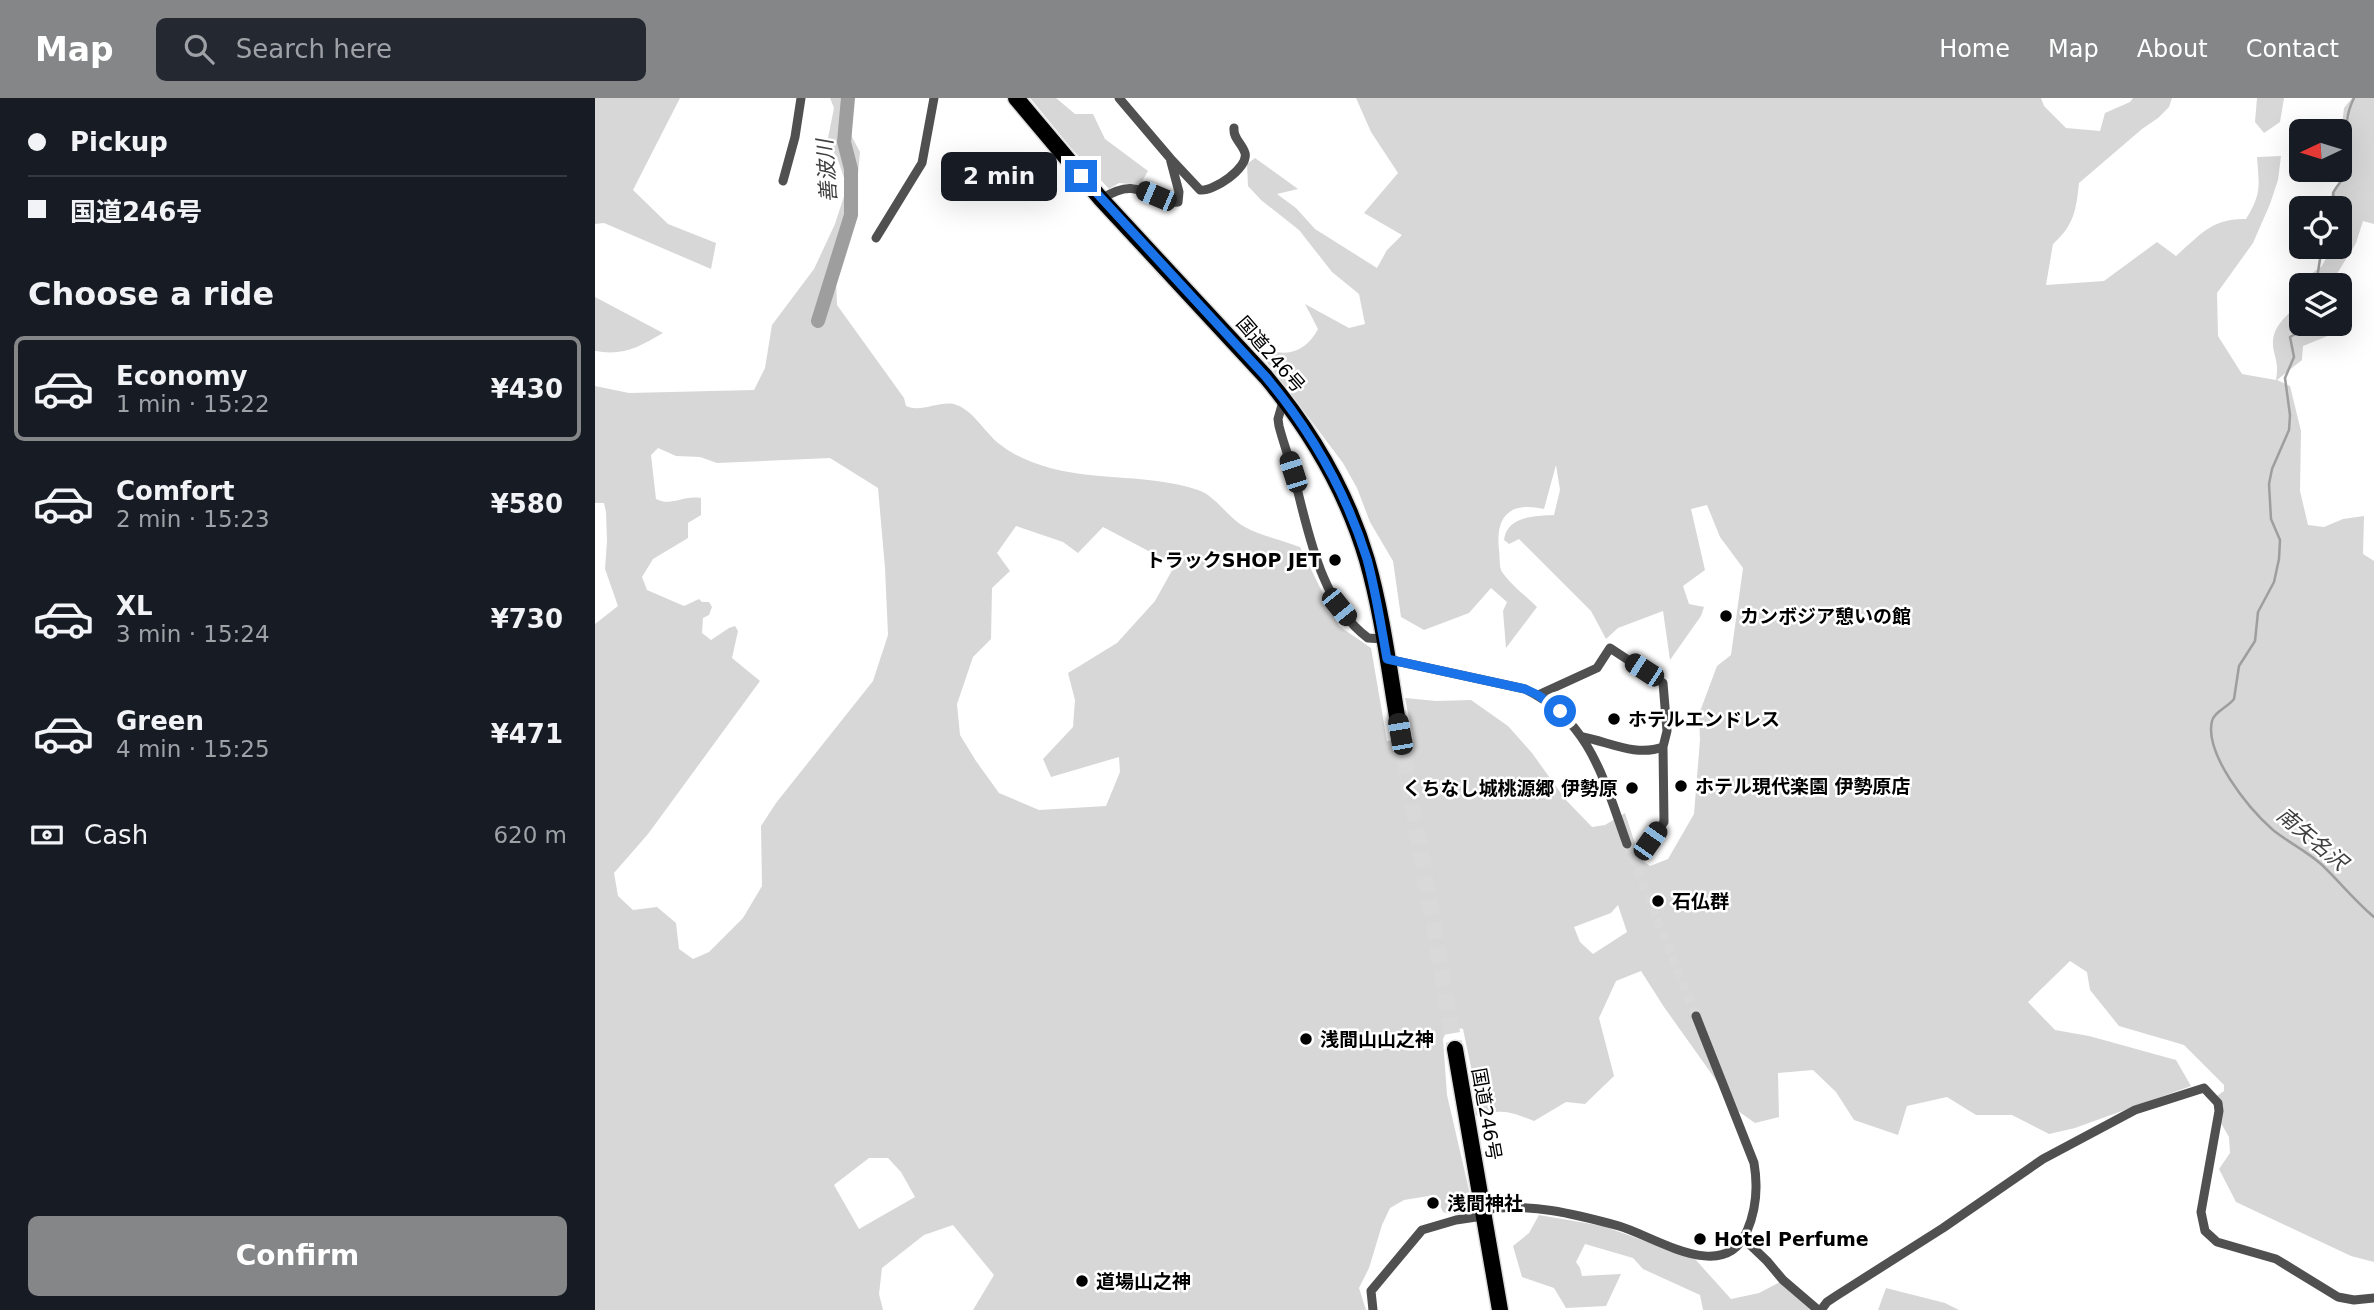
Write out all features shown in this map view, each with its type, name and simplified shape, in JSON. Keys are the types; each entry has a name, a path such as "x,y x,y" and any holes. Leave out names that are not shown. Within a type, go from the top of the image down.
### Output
{"highway":[{"name":"国道246号","path":"1016,98 1101,199 1284,398 1316,445 1341,492 1367,561 1400,734"},
{"name":"国道246号","path":"1455,1049 1500,1310"}],"street":[{"path":"783,181 795,137 801,98"},
{"path":"876,237 922,163 934,98"},
{"path":"1119,98 1200,190 1213,189 1244,162 1245,153 1234,136 1234,128"},
{"path":"1101,199 1125,187 1139,189 1172,203 1178,202 1180,196 1170,158"},
{"path":"1284,398 1278,419 1279,426 1319,566 1339,607 1352,623 1368,638 1383,639"},
{"path":"1538,695 1597,668 1610,648 1663,684 1667,731 1663,747 1664,822 1650,841"},
{"path":"1387,659 1509,685 1538,695 1560,711 1583,737 1599,769 1627,844"},
{"path":"1583,737 1635,750 1663,747"},
{"path":"1373,1310 1371,1291 1422,1230 1517,1206 1621,1227 1691,1254 1711,1256 1730,1252 1744,1239 1754,1208 1754,1163 1696,1016"},
{"path":"1744,1239 1783,1280 1819,1310 1836,1296 1944,1228 2043,1159 2134,1110 2204,1088 2218,1103 2219,1111 2201,1212 2204,1231 2217,1242 2276,1259 2337,1297 2354,1300 2374,1298"}],"shaded area":[{"path":"595,98 680,98 633,190 668,224 716,243 711,269 604,223 595,224"},
{"path":"830,98 852,98 852,137 860,152 857,185 836,279 837,305 904,398 906,406 918,408 954,404 972,415 1004,447 1043,466 1087,475 1162,482 1198,490 1211,497 1245,527 1300,547 1339,626 1371,648 1387,741 1413,739 1405,698 1471,700 1508,726 1532,753 1565,799 1592,827 1605,825 1625,813 1640,859 1650,866 1668,859 1694,814 1700,740 1699,714 1717,666 1731,655 1743,568 1720,537 1707,505 1691,509 1705,570 1683,586 1689,604 1704,607 1701,616 1670,660 1663,611 1618,628 1606,639 1591,611 1519,539 1509,544 1504,540 1510,526 1516,522 1531,517 1554,515 1560,490 1556,465 1544,509 1514,509 1507,514 1500,528 1498,538 1502,572 1537,607 1506,648 1503,611 1507,602 1491,588 1469,613 1424,630 1401,617 1393,561 1370,522 1357,488 1343,463 1263,357 1270,350 1285,353 1298,350 1314,336 1318,329 1305,304 1349,328 1365,324 1359,294 1332,272 1299,230 1261,200 1248,186 1247,164 1255,158 1298,189 1277,194 1296,208 1315,229 1377,268 1387,250 1402,235 1364,213 1398,173 1371,132 1356,98 2041,98 2044,106 2066,128 2100,131 2105,113 2130,102 2133,98 2172,98 2169,107 2158,118 2079,183 2073,217 2053,244 2046,285 2104,281 2157,242 2176,256 2207,229 2224,221 2246,219 2258,189 2257,157 2281,156 2278,180 2253,243 2217,293 2218,336 2242,374 2276,380 2274,336 2280,323 2289,314 2289,336 2328,336 2303,346 2302,360 2277,380 2290,386 2301,431 2300,491 2308,525 2324,527 2343,519 2364,516 2363,554 2374,561 2374,1262 2351,1256 2236,1202 2219,1169 2230,1153 2229,1137 2218,1118 2214,1098 2224,1091 2224,1085 2184,1045 2119,1026 2090,990 2087,972 2070,961 2028,1002 2055,1030 2089,1036 2176,1060 2191,1086 2075,1128 2049,1134 2012,1115 1976,1115 1947,1097 1907,1106 1898,1135 1854,1120 1836,1092 1813,1070 1778,1073 1779,1117 1755,1123 1738,1111 1641,971 1616,981 1599,1018 1614,1076 1585,1104 1566,1102 1534,1121 1502,1112 1484,1118 1476,1115 1471,1067 1463,1029 1449,1026 1443,1039 1447,1095 1472,1203 1463,1213 1443,1212 1435,1195 1404,1200 1390,1208 1359,1288 1366,1310 973,1310 994,1275 953,1225 924,1235 882,1268 879,1294 883,1310 595,1310 595,624 618,606 605,569 607,541 604,503 595,503 595,386 629,393 754,390 765,368 772,325 814,269 835,224 847,187 837,157 827,143 834,108","holes":["658,448 676,456 700,457 717,463 830,458 878,488 885,568 888,635 873,681 776,803 761,826 762,886 743,918 709,952 693,959 679,949 676,923 657,907 633,910 618,896 614,873 648,834 760,681 732,658 738,631 735,626 711,640 702,633 703,618 709,615 712,607 709,602 699,599 684,606 647,590 642,577 653,559 688,538 688,523 701,515 701,498 667,502 656,499 651,455","1016,526 1063,542 1078,553 1103,527 1175,565 1155,601 1117,643 1068,673 1075,700 1073,727 1043,759 1051,777 1119,757 1120,772 1106,806 1039,810 999,793 960,735 957,704 973,657 991,639 992,588 1010,571 997,553","1618,905 1627,932 1593,954 1580,942 1574,927 1611,913","869,1158 888,1158 901,1172 915,1197 859,1229 834,1185"]},
{"path":"1030,98 1056,98 1075,114 1093,114 1105,139 1148,171 1140,185 1119,183 1109,189"},
{"path":"2257,98 2284,98 2280,122 2264,133 2255,122"},
{"path":"2352,98 2374,98 2374,224 2363,221 2352,249 2352,196 2331,196 2339,182 2352,182 2352,119 2343,119 2344,108"},
{"path":"2326,259 2346,259 2337,273 2312,273 2322,266"},
{"path":"595,297 663,333 631,349 595,351"},
{"path":"1539,1215 1603,1226 1695,1259 1731,1299 1759,1293 1780,1282 1812,1310 1703,1310 1700,1295 1643,1269 1633,1258 1585,1244 1576,1262 1582,1276 1621,1274 1606,1306 1566,1308 1554,1288 1522,1277 1513,1246 1529,1233"},
{"path":"1886,1288 1945,1303 1959,1310 1878,1310"}],"waterway":[{"name":"善波川","path":"818,321 851,215 851,169 844,142 848,98"},
{"name":"南矢名沢","path":"2334,196 2347,169 2347,118 2354,98"},
{"name":"南矢名沢","path":"2318,273 2320,259"},
{"name":"南矢名沢","path":"2292,336 2294,357 2285,378 2290,415 2289,430 2272,469 2269,484 2271,519 2280,540 2279,559 2274,582 2258,612 2255,641 2239,666 2234,699 2213,718 2211,734 2221,764 2252,809 2273,830 2321,864 2374,917"}],"tunnel":[{"path":"1400,734 1455,1049"},
{"path":"1627,844 1696,1016"}],"place":[{"name":"トラックSHOP JET","path":"1335,560"},
{"name":"カンボジア憩いの館","path":"1726,616"},
{"name":"ホテルエンドレス","path":"1614,719"},
{"name":"ホテル現代楽園 伊勢原店","path":"1681,786"},
{"name":"くちなし城桃源郷 伊勢原","path":"1632,788"},
{"name":"石仏群","path":"1658,901"},
{"name":"浅間山山之神","path":"1306,1039"},
{"name":"浅間神社","path":"1433,1203"},
{"name":"Hotel Perfume","path":"1700,1239"},
{"name":"道場山之神","path":"1082,1281"}],"route":[{"path":"1081,176 1266,377 1316,445 1341,492 1367,561 1387,659 1525,689 1560,711"}]}
